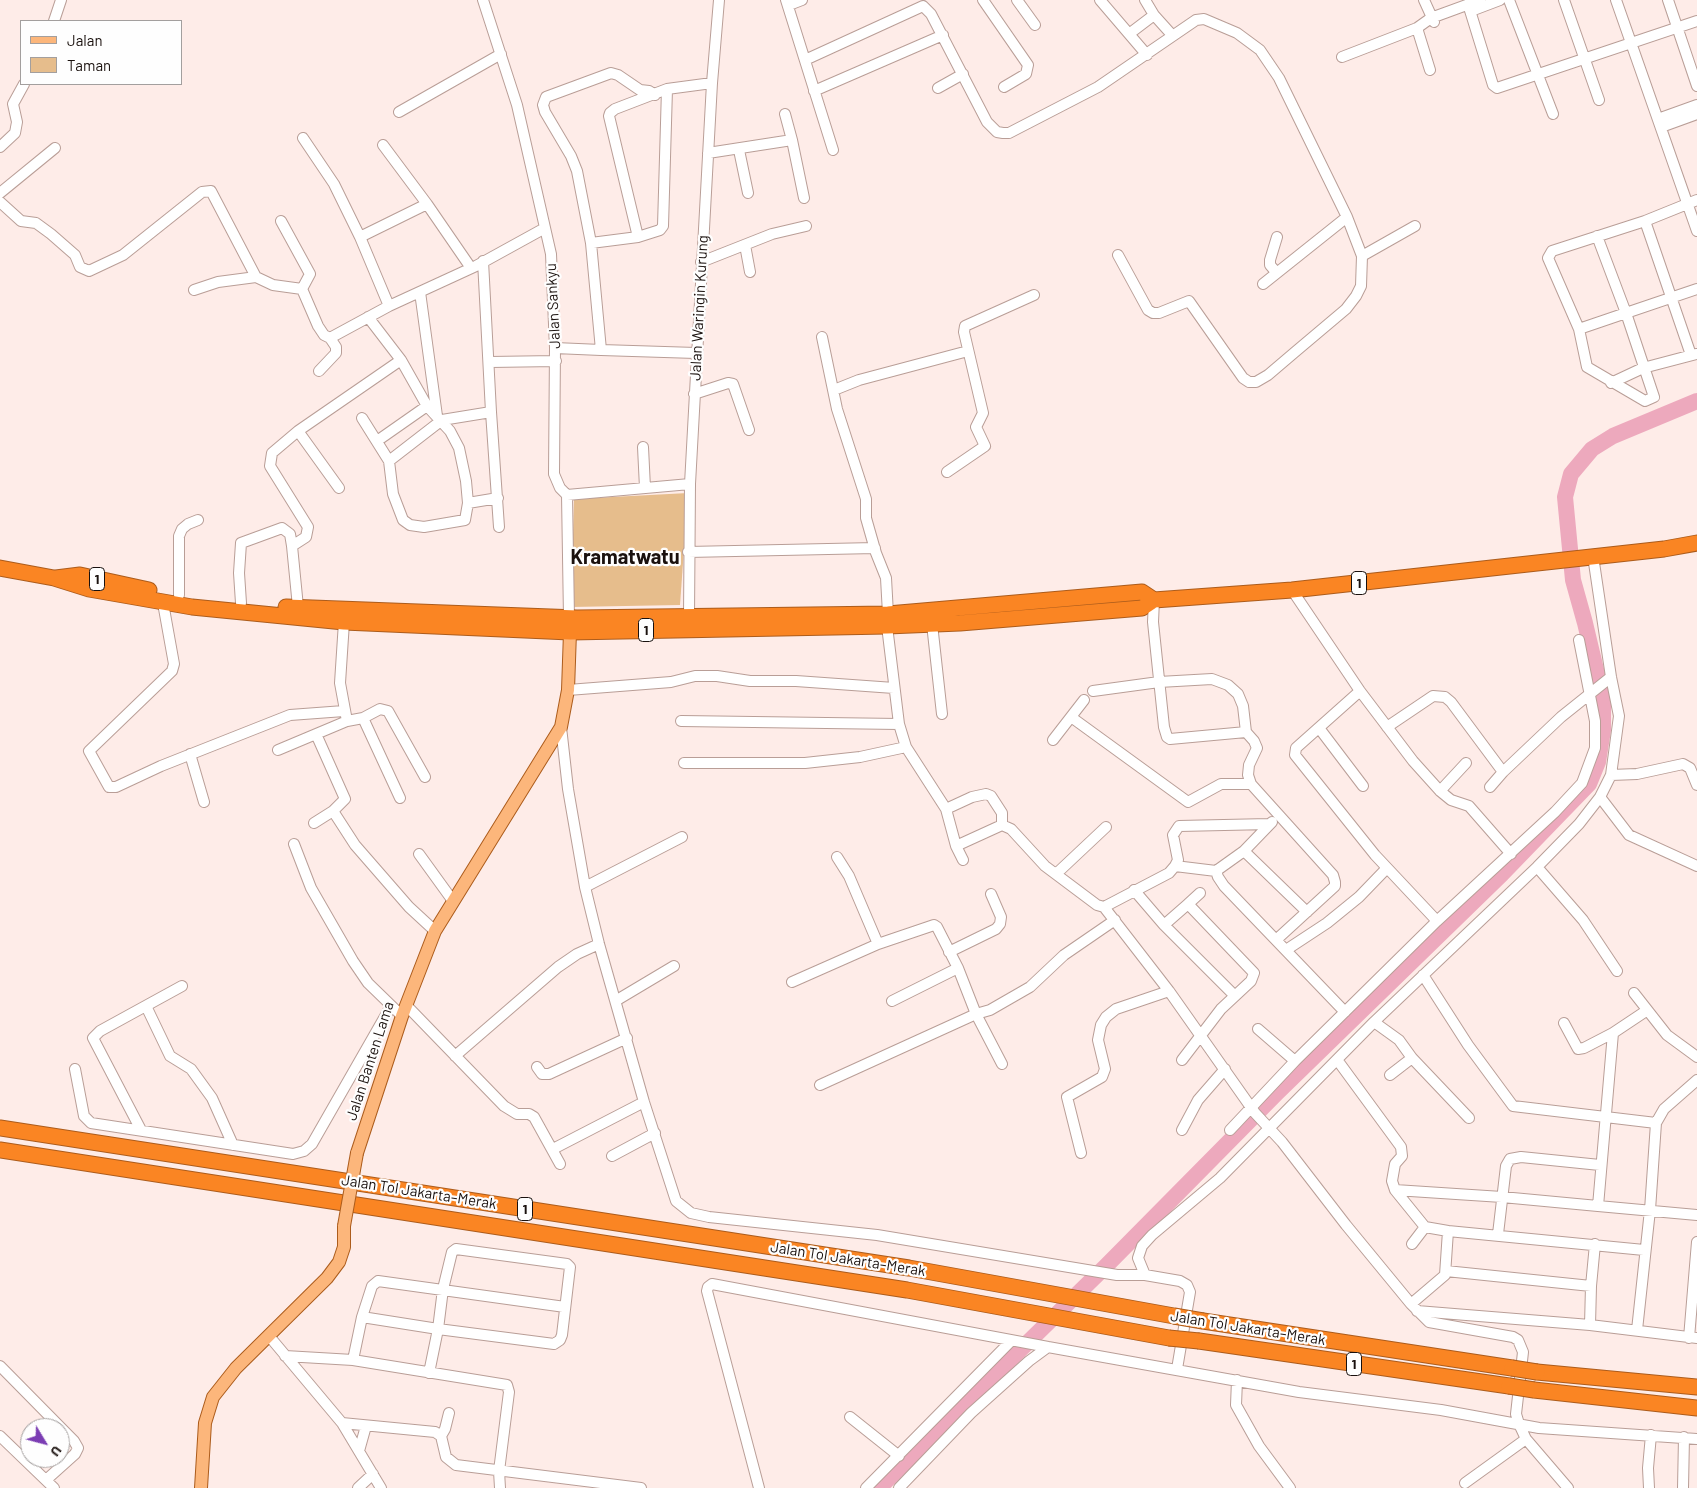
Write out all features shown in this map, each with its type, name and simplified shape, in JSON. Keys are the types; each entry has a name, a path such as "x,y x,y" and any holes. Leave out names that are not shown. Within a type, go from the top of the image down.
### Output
{"highway":[{"name":"1","path":"54,578 80,575 179,595 241,603 570,625 689,616 887,620 932,624 1142,608 1154,600 1292,590 1664,549 1697,543"},
{"name":"1","path":"0,568 54,578 89,589 163,603 344,622 570,625 887,620 1142,592 1154,600"},
{"name":"Jalan Tol Jakarta–Merak","path":"0,1128 910,1268 1049,1295 1203,1321 1537,1372 1697,1387"},
{"name":"Jalan Tol Jakarta–Merak","path":"0,1150 907,1290 1040,1316 1169,1338 1534,1390 1697,1408"}],"main road":[{"name":"Jalan Banten Lama","path":"201,1488 205,1423 213,1396 227,1377 300,1308 339,1262 344,1247 344,1226 357,1153 404,1011 435,931 561,727 568,690 570,625"}],"street":[{"path":"54,20 61,0"},
{"name":"Jalan Sankyu","path":"483,0 518,105 546,228 550,254 556,348 554,474 560,488 567,495"},
{"name":"Jalan Waringin Kurung","path":"689,616 688,552 694,394 712,82 719,0"},
{"path":"802,0 788,3 832,150"},
{"path":"983,0 1028,65 1026,74 1004,87"},
{"path":"1017,0 1035,25"},
{"path":"1100,0 1147,55"},
{"path":"1145,0 1154,15 1172,35"},
{"path":"1424,0 1430,70"},
{"path":"1342,57 1469,8 1479,2 1500,0"},
{"path":"1509,0 1553,114"},
{"path":"1564,0 1599,100"},
{"path":"1616,0 1660,123 1692,202 1697,231"},
{"path":"1668,0 1697,86"},
{"path":"805,60 921,6 926,7 943,35 987,122 997,132 1009,133 1098,87 1196,20 1204,20 1237,33 1260,50 1280,78 1346,217 1362,256 1361,286 1346,309 1268,375 1256,382 1249,382 1243,378 1188,302 1158,313 1148,310 1118,255"},
{"path":"1469,8 1494,87 1497,88 1697,21"},
{"path":"1129,34 1154,15"},
{"path":"814,91 943,35"},
{"path":"398,112 502,54"},
{"path":"601,350 591,243 577,171 571,156 545,112 544,100 546,97 611,73 618,75 640,90 649,91 655,95"},
{"path":"938,88 963,74"},
{"path":"638,237 609,116 615,109 667,90 712,82"},
{"path":"0,147 15,133 17,122 13,104 23,85"},
{"path":"591,243 638,237 660,230 663,226 667,90"},
{"path":"1660,123 1697,105"},
{"path":"786,114 804,198"},
{"path":"1660,123 1697,114"},
{"path":"304,138 334,184 360,237 389,306"},
{"path":"708,153 739,150 792,140"},
{"path":"383,145 471,268"},
{"path":"0,193 55,148"},
{"path":"739,150 748,193"},
{"path":"0,202 21,221 36,223 51,234 75,255 80,267 89,271 123,255 202,192 211,191 256,277"},
{"path":"1597,236 1626,313 1654,397 1649,401 1611,383 1587,367 1579,329 1548,258 1552,251 1597,236 1645,221 1692,202"},
{"path":"360,237 427,204"},
{"path":"1263,284 1346,217"},
{"path":"280,221 310,274 302,288"},
{"path":"1611,383 1643,368 1694,354 1671,298 1645,221"},
{"path":"701,262 745,245 806,226"},
{"path":"1362,256 1415,226"},
{"path":"330,338 389,306 471,268 546,228"},
{"path":"1276,272 1270,265 1270,260 1277,237"},
{"path":"745,245 750,272"},
{"path":"483,261 499,527"},
{"path":"194,290 218,282 256,277 272,285 302,288"},
{"path":"302,288 318,326 336,347 336,353 319,371"},
{"path":"1579,329 1697,289"},
{"path":"420,292 440,418"},
{"path":"947,472 985,446 976,427 983,413 968,351 965,326 1034,295"},
{"path":"362,418 389,461 393,494 403,520 410,525 424,527 460,522 467,518 468,503 462,457 450,430 428,406 401,360 368,317"},
{"path":"822,337 841,424 866,498 865,510 875,548 886,578 887,620 899,724 906,747 946,809 956,846 963,860"},
{"path":"556,348 696,353"},
{"path":"834,390 859,380 968,351"},
{"path":"292,546 306,537 308,527 270,466 270,458 282,443 298,431 401,360"},
{"path":"490,362 556,360"},
{"path":"694,394 728,383 733,384 749,430"},
{"path":"377,441 428,406"},
{"path":"389,461 440,418 491,412"},
{"path":"298,431 339,488"},
{"path":"643,447 645,488"},
{"path":"570,625 567,495 690,484"},
{"path":"468,503 498,498"},
{"path":"179,595 179,536 182,529 198,520"},
{"path":"241,603 239,573 241,543 282,528 290,534 298,608"},
{"path":"688,552 875,548"},
{"path":"1145,1275 1138,1258 1146,1242 1220,1178 1267,1125 1338,1061 1374,1022 1537,867 1579,824 1600,797 1611,775 1619,716 1608,679 1591,556"},
{"path":"1292,590 1360,691 1387,727 1440,791 1451,800 1465,803 1510,854"},
{"path":"1154,600 1153,622 1164,728 1167,737 1170,739 1246,732"},
{"path":"163,603 174,664 172,671 89,751 109,787 113,788 190,754 290,715 362,718 380,710 388,711 425,777"},
{"path":"344,622 340,683 346,716"},
{"path":"932,624 942,714"},
{"path":"1230,1130 1253,1110 1294,1061 1437,921 1556,812 1582,783 1595,748 1595,721 1594,693 1579,640"},
{"path":"568,690 671,682 695,676 894,688"},
{"path":"1094,692 1159,682 1212,679 1228,685 1238,694 1243,706 1246,732 1254,740 1257,748 1249,765 1248,775 1251,784 1332,875 1335,882 1334,886 1308,912 1276,940"},
{"path":"1490,787 1503,772 1561,717 1594,693 1608,679"},
{"path":"1360,691 1296,748 1295,755 1387,868 1437,921"},
{"path":"1387,727 1433,696 1444,696 1451,702 1503,772"},
{"path":"1053,740 1084,700"},
{"path":"278,750 316,734 346,716"},
{"path":"1071,717 1188,802 1225,783 1251,784"},
{"path":"362,718 400,798"},
{"path":"681,721 899,724"},
{"path":"561,727 568,789 586,888 599,944 617,1000 644,1102 676,1201 690,1213 709,1217 877,1235 1095,1272 1117,1275 1145,1275 1180,1281 1187,1285 1190,1292 1176,1369"},
{"path":"1319,728 1363,786"},
{"path":"314,823 344,802 345,796 316,734"},
{"path":"684,763 805,763 860,757 906,747"},
{"path":"190,754 204,802"},
{"path":"1440,791 1466,764"},
{"path":"1611,775 1637,774 1683,764 1690,768 1697,785"},
{"path":"946,809 972,797 986,794 991,796 1002,813 1002,825"},
{"path":"1600,797 1629,835 1697,866"},
{"path":"333,810 355,844 408,907 435,931"},
{"path":"1175,866 1216,871 1244,851 1278,816"},
{"path":"1104,907 1169,873 1178,860 1173,835 1179,826 1269,824"},
{"path":"956,846 1002,825"},
{"path":"1002,825 1010,829 1028,849 1056,874 1098,905 1104,907 1169,991 1253,1110 1425,1320 1432,1324 1510,1336 1518,1340 1523,1352 1516,1414 1519,1424 1526,1439 1568,1488"},
{"path":"1056,874 1106,827"},
{"path":"586,888 682,837"},
{"path":"294,844 311,888 368,984 391,1006 404,1011 455,1056 504,1106 516,1114 529,1114 534,1118 560,1164"},
{"path":"1244,851 1308,912"},
{"path":"419,854 453,901"},
{"path":"837,857 849,876 878,944"},
{"path":"1686,862 1697,860"},
{"path":"1537,867 1583,920 1617,971"},
{"path":"1286,950 1327,923 1359,897 1387,868"},
{"path":"1216,871 1224,886 1345,1012"},
{"path":"1134,890 1164,925 1234,995"},
{"path":"1164,925 1200,893"},
{"path":"949,952 996,929 1000,924 1001,917 991,894"},
{"path":"1182,1060 1234,995 1252,981 1252,970 1188,904"},
{"path":"820,1085 976,1014 990,1010 1030,987 1064,955 1115,920"},
{"path":"792,982 878,944 934,925 958,968 976,1014 1002,1064"},
{"path":"455,1056 558,968 577,954 599,944"},
{"path":"617,1000 674,966"},
{"path":"892,1001 958,968"},
{"path":"1423,975 1468,1045 1513,1106 1656,1123"},
{"path":"141,1130 93,1038 100,1031 182,986"},
{"path":"1082,1152 1067,1097 1102,1077 1104,1069 1098,1040 1101,1025 1106,1017 1116,1009 1169,991"},
{"path":"1634,994 1667,1035 1697,1057"},
{"path":"146,1006 170,1056 191,1069 212,1098 233,1145"},
{"path":"74,1069 84,1116 88,1121 293,1154 304,1151 312,1144 391,1006"},
{"path":"1564,1023 1578,1048 1584,1048 1613,1033 1646,1010"},
{"path":"1374,1022 1399,1040 1412,1058 1469,1118"},
{"path":"1258,1028 1294,1061"},
{"path":"1598,1206 1604,1116 1613,1033"},
{"path":"537,1067 542,1074 549,1074 627,1038"},
{"path":"1390,1075 1412,1058"},
{"path":"1338,1061 1402,1147 1402,1158 1394,1164 1392,1181 1395,1190 1425,1227 1448,1231 1498,1234 1644,1250"},
{"path":"1182,1130 1198,1100 1225,1069"},
{"path":"1637,1330 1644,1250 1650,1210 1656,1123 1664,1109 1697,1080"},
{"path":"553,1149 644,1102"},
{"path":"612,1156 655,1133"},
{"path":"1498,1234 1506,1166 1510,1159 1521,1157 1600,1165"},
{"path":"1395,1190 1502,1196 1697,1215"},
{"path":"1412,1244 1425,1227"},
{"path":"1414,1308 1441,1280 1446,1271 1448,1231"},
{"path":"1414,1308 1637,1330 1693,1338 1697,1242"},
{"path":"1590,1325 1595,1244"},
{"path":"362,1317 438,1329 554,1344 562,1335 571,1273 567,1264 456,1249 450,1256 442,1289 438,1329 429,1373"},
{"path":"1446,1271 1592,1286"},
{"path":"353,1360 362,1317 370,1290 376,1282 442,1289 565,1307"},
{"path":"759,1488 707,1291 708,1287 712,1284 1110,1360 1176,1369 1298,1392 1441,1410 1544,1429 1697,1439"},
{"path":"269,1336 342,1423 381,1488"},
{"path":"866,1488 1016,1341"},
{"path":"899,1488 972,1413 1044,1346"},
{"path":"285,1356 353,1360 507,1385 509,1392 499,1470 500,1488"},
{"path":"0,1366 78,1448 75,1454 46,1480"},
{"path":"1237,1380 1236,1405 1259,1446 1290,1488"},
{"path":"441,1436 449,1413"},
{"path":"850,1417 899,1456"},
{"path":"342,1423 435,1432 441,1436 446,1457 456,1465 641,1488"},
{"path":"359,1451 366,1426"},
{"path":"1649,1488 1648,1468 1651,1435"},
{"path":"0,1436 54,1488"},
{"path":"1683,1488 1684,1437"},
{"path":"1465,1483 1526,1439"},
{"path":"358,1488 373,1474"}],"green space":[{"path":"688,493 680,605 571,607 574,499"}],"waterway":[{"path":"879,1488 1105,1267 1277,1093 1502,874 1589,784 1598,762 1603,730 1603,699 1573,580 1565,497 1571,474 1592,449 1613,436 1697,401"}],"district":[{"name":"Kramatwatu","path":"625,557"}]}
